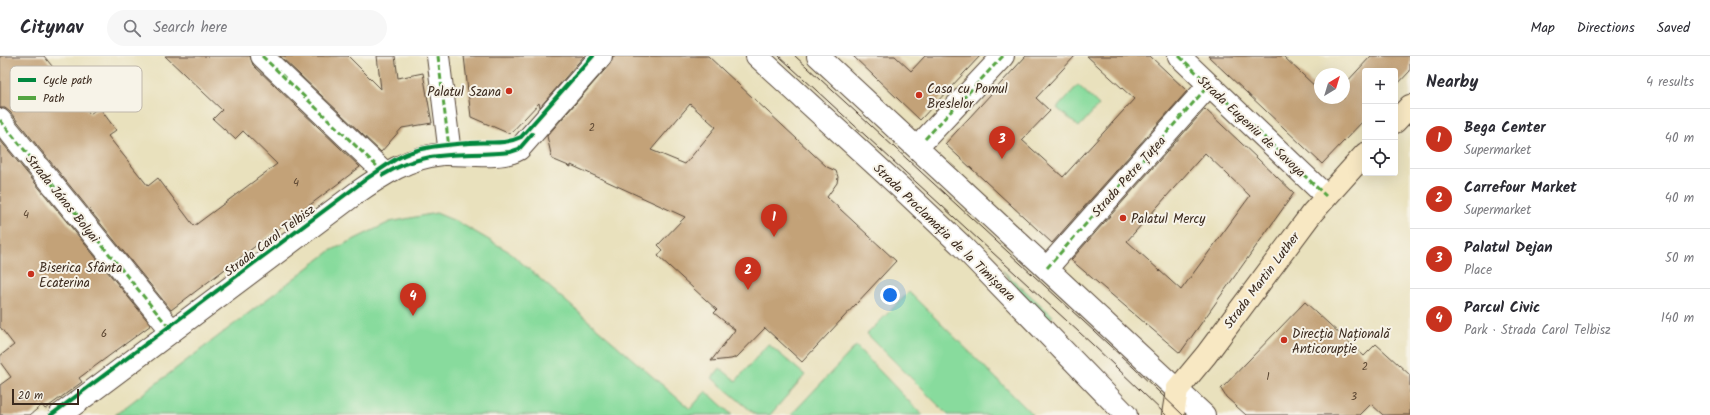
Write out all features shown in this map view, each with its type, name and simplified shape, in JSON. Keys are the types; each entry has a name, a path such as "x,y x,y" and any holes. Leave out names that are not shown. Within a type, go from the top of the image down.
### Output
{"main road":[{"path":"1398,119 1410,106"},
{"name":"Strada Martin Luther","path":"1177,390 1206,355 1326,196 1362,157"},
{"path":"1173,415 1177,390"}],"street":[{"path":"262,56 385,173"},
{"path":"438,56 450,154"},
{"name":"Strada Carol Telbisz","path":"60,415 385,173 417,159 450,154 487,154 510,152 518,149 601,56"},
{"name":"Strada Proclamația de la Timișoara","path":"757,56 960,244 1126,415"},
{"path":"818,56 1204,415"},
{"path":"924,139 1003,56"},
{"name":"Strada Eugeniu de Savoya","path":"1179,56 1326,196"},
{"name":"Strada Petre Țuțea","path":"1047,268 1209,85"},
{"name":"Strada János Bolyai","path":"0,120 172,331"}],"green space":[{"path":"1078,85 1099,105 1079,127 1057,108"},
{"path":"436,213 458,222 508,251 690,409 706,391 732,415 115,415 330,251 390,222"},
{"path":"1002,270 1053,316 1048,322 1019,292"},
{"path":"909,292 1033,415 948,415 867,334"},
{"path":"768,344 805,375 770,415 756,415 712,378 720,368 736,381"},
{"path":"856,346 922,415 791,415"}],"building":[{"path":"0,56 44,56 52,66 10,66 10,112 5,108 0,108"},
{"path":"165,56 250,56 253,65 360,167 171,310 10,112 88,112 90,114 93,112 103,112 116,130 108,136 148,186 158,178 194,226 277,164 243,131 235,139 213,119 222,110"},
{"path":"280,56 348,56 381,89 377,56 395,56 398,78 423,73 432,123 402,128 381,152"},
{"name":"Palatul Szana","path":"464,56 584,56 540,107 539,103 510,134 471,117"},
{"path":"613,56 708,56 827,167 836,171 838,177 837,183 827,197 896,261 802,362 765,328 737,357 711,361 735,330 714,313 717,310 658,256 663,250 658,245 685,217 571,165 571,167 552,159 547,136 610,64","holes":["690,104 716,127 685,164 651,150"]},
{"name":"Casa cu Pomul Breslelor","path":"853,56 895,56 911,71 925,56 980,56 920,120"},
{"path":"1026,56 1075,56 1036,98 1050,111 1022,140 1063,177 1134,99 1087,56 1150,56 1187,91 1052,243 945,144"},
{"path":"1208,56 1283,56 1314,85 1314,104 1350,104 1350,79 1371,56 1410,56 1410,71 1398,84 1398,68 1362,68 1362,122 1322,164"},
{"name":"Palatul Mercy","path":"1205,109 1294,193 1180,353 1071,260","holes":["1205,153 1250,196 1181,290 1127,241"]},
{"path":"0,140 151,325 79,378 82,382 45,409 42,405 30,415 0,415 0,385 11,377 0,362 0,356 14,345 0,327"},
{"path":"1305,302 1364,356 1376,344 1410,375 1410,415 1383,415 1371,404 1360,415 1246,415 1226,397 1221,389"}],"tram line":[{"path":"779,56 1092,344 1166,415"},
{"path":"795,56 1133,367 1183,415"}],"marked path":[{"path":"262,56 382,171"},
{"path":"438,56 449,148"},
{"path":"925,139 1003,56"},
{"path":"1179,56 1326,196"},
{"path":"1047,268 1209,85"},
{"path":"0,120 171,330"}],"cycle path":[{"path":"51,415 369,177 393,161 404,155 430,147 463,143 502,142 521,137 593,56"},
{"path":"383,175 399,166 430,157 510,152 519,149 532,134"}],"place":[{"name":"Palatul Szana","path":"509,91"},
{"name":"Casa cu Pomul Breslelor","path":"919,95"},
{"name":"Palatul Dejan","path":"1002,159"},
{"name":"Palatul Mercy","path":"1123,218"},
{"name":"Bega Center","path":"774,237"},
{"name":"Biserica Sfânta Ecaterina","path":"31,274"},
{"name":"Carrefour Market","path":"748,290"},
{"name":"Parcul Civic","path":"413,316"},
{"name":"Direcția Națională Anticorupție","path":"1284,340"}]}
